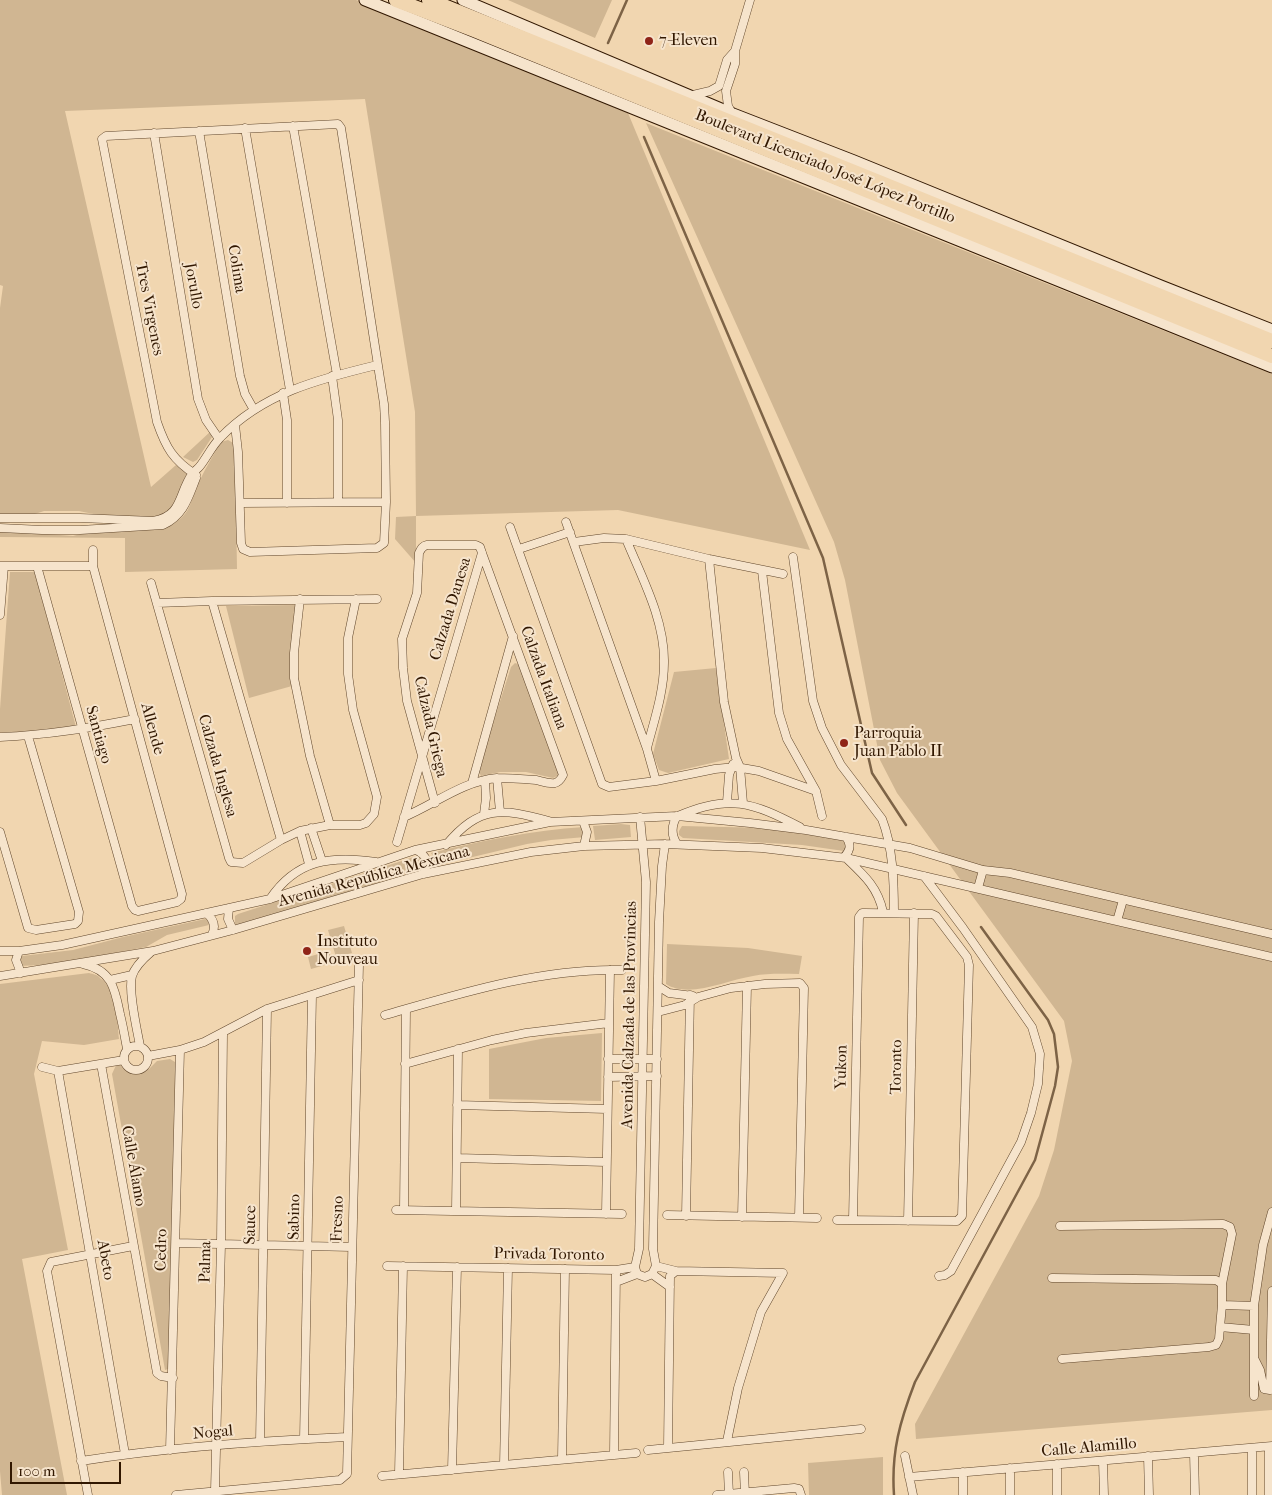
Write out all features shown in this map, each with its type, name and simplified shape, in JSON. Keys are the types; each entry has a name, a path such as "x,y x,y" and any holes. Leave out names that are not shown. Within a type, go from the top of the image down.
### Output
{"highway":[{"name":"Boulevard Licenciado José López Portillo","path":"396,0 474,30 789,165 1272,356"},
{"name":"Boulevard Licenciado José López Portillo","path":"429,0 1272,341"},
{"path":"827,161 854,161"},
{"path":"1111,291 1127,308"},
{"path":"1164,296 1186,296"}],"street":[{"name":"Boulevard Licenciado José López Portillo","path":"365,0 789,165 1127,308 1272,366"},
{"name":"Boulevard Licenciado José López Portillo","path":"463,0 693,95 733,114 1272,330"},
{"path":"733,114 728,106 726,96 735,64 735,51 750,0"},
{"path":"693,95 710,91 719,86 727,60 735,51"},
{"path":"154,133 336,123 341,128 385,422 386,502 384,543 376,548 250,552 243,549 241,543 241,503 235,425"},
{"path":"293,126 334,376 338,420 338,502"},
{"path":"245,128 287,392 287,504"},
{"name":"Colima","path":"199,131 240,376 254,410"},
{"name":"Tres Virgenes","path":"154,133 106,136 102,143 157,422 171,454 196,472"},
{"name":"Jorullo","path":"154,133 198,399 206,420 219,439"},
{"path":"0,518 153,521 163,519 179,505 196,472 219,439 254,410 287,392 334,376 377,365"},
{"path":"0,528 42,530 163,525 171,521 183,510 196,472"},
{"path":"241,503 386,502"},
{"path":"31,518 31,528"},
{"path":"91,519 92,529"},
{"path":"566,522 647,749 656,780"},
{"path":"510,527 602,784 608,787 740,767 759,771 816,791"},
{"path":"519,549 570,532"},
{"path":"574,542 604,538 626,539 782,574"},
{"path":"626,539 657,617 662,638 664,663 661,698 647,749"},
{"name":"Calzada Griega","path":"482,553 480,547 476,545 423,546 419,553 417,593 402,639 403,668 407,701 435,803 472,783 497,778"},
{"name":"Allende","path":"93,550 93,566 182,894 181,899 168,904 141,911 135,910"},
{"name":"Calzada Italiana","path":"482,553 563,775 555,783 528,779 497,778"},
{"name":"Calzada Danesa","path":"397,842 482,553"},
{"path":"793,556 813,701 822,728 841,766 882,819 888,844 894,913"},
{"path":"709,559 724,702 736,758 740,767 743,803"},
{"path":"0,615 2,566 93,566"},
{"name":"Santiago","path":"37,566 132,906 135,910"},
{"path":"762,571 779,713 787,739 816,791 822,816"},
{"name":"Calzada Inglesa","path":"151,583 228,858 235,863 243,863 280,840 300,831 330,825 360,825 371,819 377,797 353,710 348,674 348,638 356,599"},
{"path":"300,599 294,653 294,678 310,756 330,825"},
{"path":"157,603 377,599"},
{"path":"212,601 280,840"},
{"path":"472,783 513,636"},
{"path":"0,737 82,730 135,718"},
{"path":"0,832 26,924 32,930 72,925 78,921 78,912 28,736"},
{"path":"727,802 731,767 736,758"},
{"path":"497,778 500,812"},
{"path":"484,814 486,798 485,780"},
{"name":"Avenida República Mexicana","path":"677,816 697,808 727,802 743,803 771,812 806,830"},
{"path":"404,817 435,803"},
{"name":"Avenida República Mexicana","path":"446,844 466,824 484,814 500,812 518,814 550,822"},
{"path":"677,816 672,830 677,844"},
{"name":"Avenida República Mexicana","path":"0,951 19,951 62,945 270,899 415,850 550,822 677,816 806,830 920,850 983,870 1010,873 1272,934"},
{"name":"Avenida Calzada de las Provincias","path":"636,1271 640,1214 646,882 640,817"},
{"path":"584,821 587,832 584,846"},
{"path":"311,828 322,861"},
{"path":"300,831 309,864"},
{"path":"837,1220 908,1221 957,1220 961,1218 963,1213 969,965 967,958 936,916 932,914 883,912 879,896 872,885 845,858 850,848 846,837"},
{"name":"Avenida República Mexicana","path":"0,976 153,951 233,930 423,874 532,852 584,846 642,844 762,848 845,858 1272,958"},
{"name":"Avenida Calzada de las Provincias","path":"656,1266 653,1248 658,986 661,883 665,844"},
{"path":"415,850 423,854 427,860 427,866 423,874"},
{"name":"Avenida República Mexicana","path":"270,899 278,886 309,864 322,861 352,860 378,862"},
{"path":"978,888 983,870"},
{"path":"924,876 1032,1027 1040,1054 1038,1084 1021,1142 951,1271 939,1276"},
{"path":"1117,921 1123,900"},
{"path":"228,908 228,919 233,930"},
{"name":"Yukon","path":"853,1220 860,915 883,912"},
{"path":"206,913 210,916 214,925 212,935"},
{"name":"Toronto","path":"908,1221 914,913"},
{"path":"19,951 16,960 21,973"},
{"path":"79,964 96,968 110,980 117,999 127,1049 124,1060 128,1067 140,1069 146,1064 148,1056 147,1052 140,1046 132,995 132,975 140,962 153,951"},
{"name":"Fresno","path":"214,1491 340,1480 346,1474 359,965"},
{"path":"606,1214 610,970"},
{"path":"385,1015 451,996 515,981 575,972 622,970"},
{"path":"110,980 132,975"},
{"path":"148,1056 180,1050 223,1033 267,1009 359,980"},
{"path":"658,1012 693,998 747,986 800,983 804,988 799,1217"},
{"path":"658,986 669,993 693,998"},
{"path":"742,1216 747,986"},
{"path":"117,999 132,995"},
{"name":"Sabino","path":"304,1439 312,996"},
{"path":"686,1216 693,998"},
{"name":"Sauce","path":"260,1442 267,1009"},
{"path":"406,1009 406,1064 400,1210 622,1214"},
{"path":"406,1064 458,1049 526,1033 609,1024"},
{"name":"Palma","path":"214,1491 223,1033"},
{"path":"127,1049 140,1046"},
{"path":"456,1211 458,1049"},
{"name":"Cedro","path":"170,1450 180,1050"},
{"path":"608,1059 657,1059"},
{"path":"42,1068 58,1071 124,1060"},
{"name":"Calle Álamo","path":"101,1064 157,1373 161,1376 173,1378"},
{"name":"Abeto","path":"58,1071 125,1454"},
{"path":"608,1077 657,1076"},
{"path":"457,1105 608,1109"},
{"path":"457,1158 606,1162"},
{"path":"667,1215 818,1218"},
{"path":"1254,1396 1254,1306 1262,1253 1271,1217"},
{"path":"1060,1226 1223,1224 1230,1227 1232,1234 1222,1284 1219,1339 1216,1345 1062,1359"},
{"path":"176,1243 351,1247"},
{"path":"88,1495 47,1272 51,1262 133,1246"},
{"name":"Privada Toronto","path":"386,1266 616,1270 614,1454"},
{"path":"399,1474 403,1266"},
{"path":"616,1270 636,1271 645,1277 652,1274 656,1266 673,1274 783,1273 761,1312 738,1388 727,1441"},
{"path":"452,1470 457,1267"},
{"path":"504,1465 508,1268"},
{"path":"562,1459 565,1269"},
{"path":"616,1282 636,1271"},
{"path":"652,1274 670,1287"},
{"path":"668,1448 670,1287 673,1274"},
{"path":"1052,1278 1216,1280 1222,1284"},
{"path":"1254,1358 1260,1370 1263,1388 1265,1391 1270,1390 1272,1291"},
{"path":"1222,1305 1254,1306"},
{"path":"1220,1327 1254,1330"},
{"path":"648,1450 861,1429"},
{"name":"Nogal","path":"82,1461 125,1454 260,1442 347,1437"},
{"path":"1269,1495 1270,1446"},
{"name":"Calle Alamillo","path":"909,1477 1270,1446"},
{"path":"1252,1448 1252,1495"},
{"path":"382,1476 636,1453"},
{"path":"1194,1453 1194,1495"},
{"path":"906,1456 913,1495"},
{"path":"1148,1456 1149,1495"},
{"path":"1104,1461 1104,1495"},
{"path":"1057,1464 1057,1495"},
{"path":"1010,1468 1010,1495"},
{"path":"728,1472 729,1495"},
{"path":"744,1472 745,1494"},
{"path":"963,1472 963,1495"},
{"path":"717,1495 745,1494 794,1488 800,1492"},
{"path":"176,1495 214,1491"}],"shaded area":[{"path":"0,0 356,0 628,113 810,550 618,510 416,516 415,412 365,99 65,111 151,487 176,465 187,473 188,477 180,497 173,508 162,516 155,518 103,516 79,511 44,511 29,516 0,516 0,308 3,286 0,285"},
{"path":"508,0 612,0 595,38"},
{"path":"646,123 1272,374 1272,1410 916,1439 915,1424 1039,1196 1054,1150 1072,1061 1064,1021 897,793 880,760 845,580 834,542"},
{"path":"211,431 212,437 197,460 193,462 183,457"},
{"path":"228,440 235,444 237,569 125,572 125,538 0,537 0,529 35,530 47,534 73,536 99,529 163,528 173,524 188,509 202,475 221,442"},
{"path":"416,516 416,563 395,539 396,517"},
{"path":"10,572 35,572 76,727 34,732 0,732"},
{"path":"296,605 290,660 292,686 249,698 226,606"},
{"path":"515,663 520,665 560,772 553,778 526,772 500,772 481,776 478,770 511,667"},
{"path":"716,668 729,759 668,773 659,770 653,754 674,672"},
{"path":"630,825 631,837 595,840 593,826"},
{"path":"682,826 768,828 842,840 847,843 847,848 844,851 802,845 683,838 679,835"},
{"path":"584,827 585,837 527,844 433,865 434,858 431,853 507,837"},
{"path":"420,855 424,856 423,867 341,896 238,925 235,924 235,916 238,914"},
{"path":"205,919 208,920 209,925 167,935 146,947 57,964 21,966 22,956 73,950"},
{"path":"344,926 352,953 336,957 328,930"},
{"path":"667,944 748,948 802,956 799,974 759,975 686,990 666,984"},
{"path":"329,951 332,963 311,969 308,957"},
{"path":"89,973 99,977 110,990 116,1006 119,1039 84,1045 42,1041 34,1074 68,1250 22,1259 67,1495 2,1495 0,1471 0,984"},
{"path":"602,1033 601,1101 489,1099 489,1049 546,1038"},
{"path":"170,1059 175,1062 176,1067 171,1368 165,1370 112,1074 117,1063 133,1072 149,1069 157,1061"},
{"path":"883,1457 883,1495 809,1495 808,1463"}],"waterway":[{"path":"608,43 627,0"},
{"path":"644,137 823,558 872,773 906,825"},
{"path":"894,1495 895,1451 905,1410 915,1382 1035,1160 1055,1086 1058,1067 1054,1034 1048,1020 981,927"}],"place":[{"name":"7-Eleven","path":"649,41"},
{"name":"Parroquia Juan Pablo II","path":"844,743"},
{"name":"Instituto Nouveau","path":"307,951"}]}
